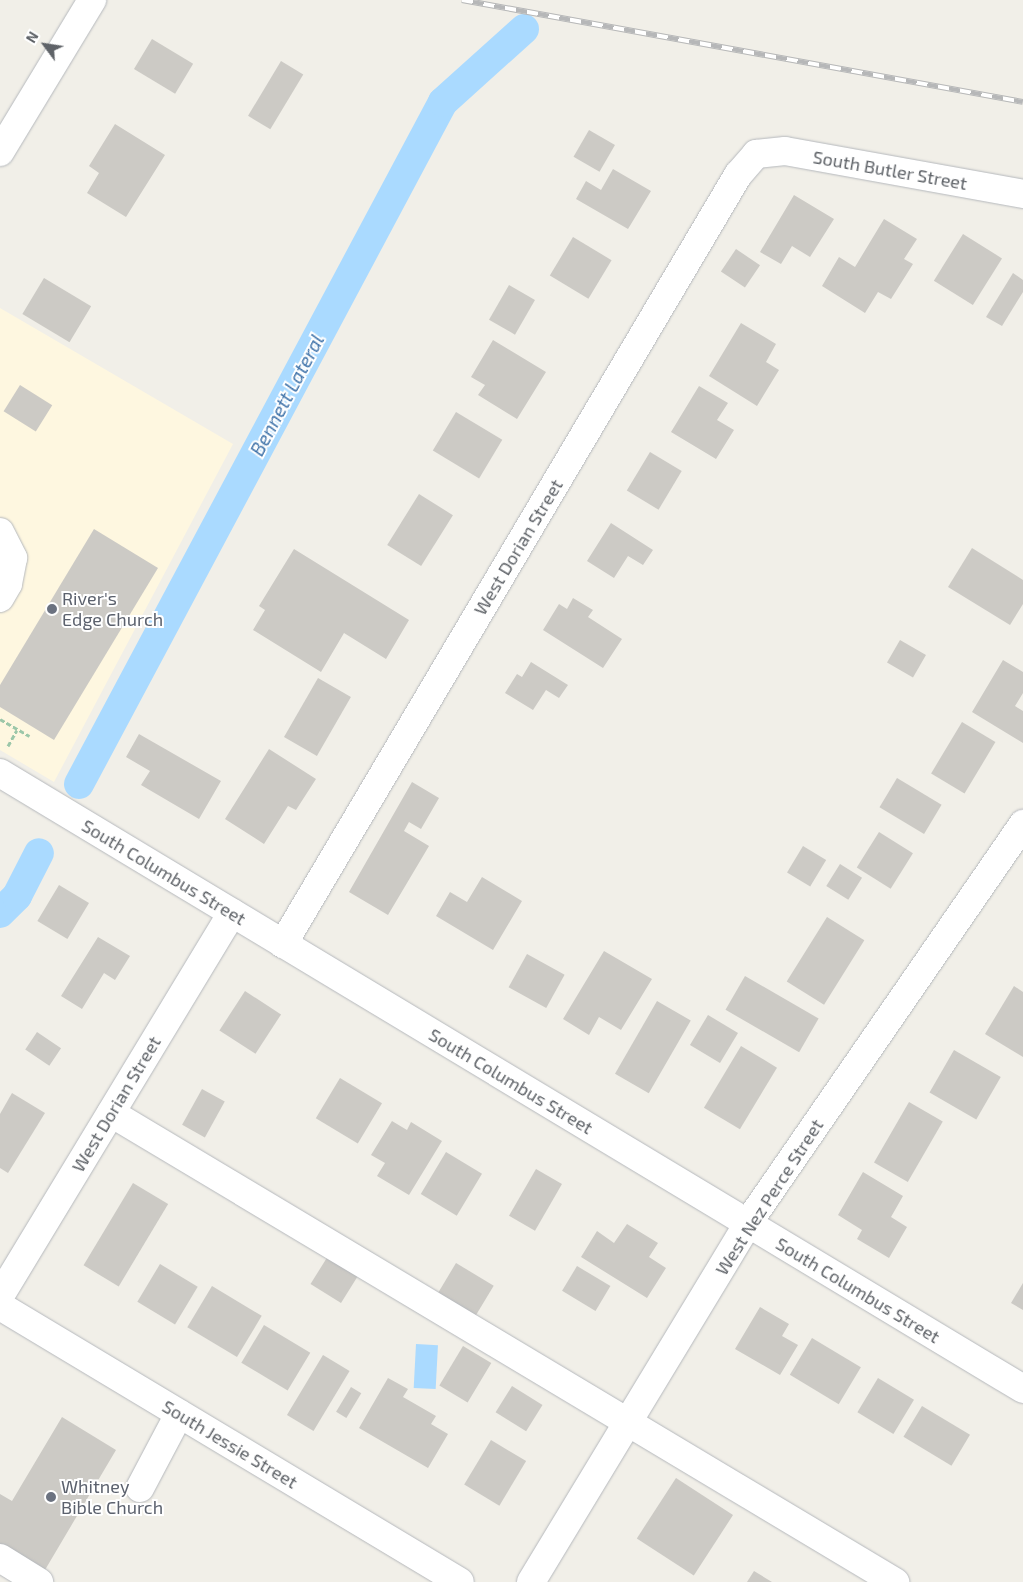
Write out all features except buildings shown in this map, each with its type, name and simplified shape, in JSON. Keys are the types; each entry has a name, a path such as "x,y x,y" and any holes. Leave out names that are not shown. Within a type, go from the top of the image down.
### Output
{"street":[{"path":"0,152 92,0"},
{"name":"South Butler Street","path":"756,154 785,151 1023,194"},
{"name":"West Dorian Street","path":"283,944 738,175 756,154"},
{"path":"0,532 13,558 8,584 0,598"},
{"name":"South Columbus Street","path":"3,761 232,913 1023,1389"},
{"name":"West Nez Perce Street","path":"531,1582 748,1224 1023,824"},
{"name":"West Dorian Street","path":"0,1296 232,913"},
{"path":"111,1113 895,1582"},
{"name":"South Jessie Street","path":"0,1306 460,1582"},
{"path":"140,1488 179,1414"},
{"path":"0,1558 40,1582"}],"path":[{"path":"0,719 29,736"},
{"path":"3,761 18,730"}],"shaded area":[{"path":"0,308 233,444 54,782 0,750"}],"water":[{"path":"416,1344 438,1345 436,1389 414,1388"}],"waterway":[{"name":"Bennett Lateral","path":"79,784 443,102 524,29"},
{"name":"Bennett Lateral","path":"0,913 17,896 39,853"}],"railway":[{"path":"462,0 1023,102"}],"place":[{"name":"River's Edge Church","path":"52,609"},
{"name":"Whitney Bible Church","path":"51,1497"}]}
